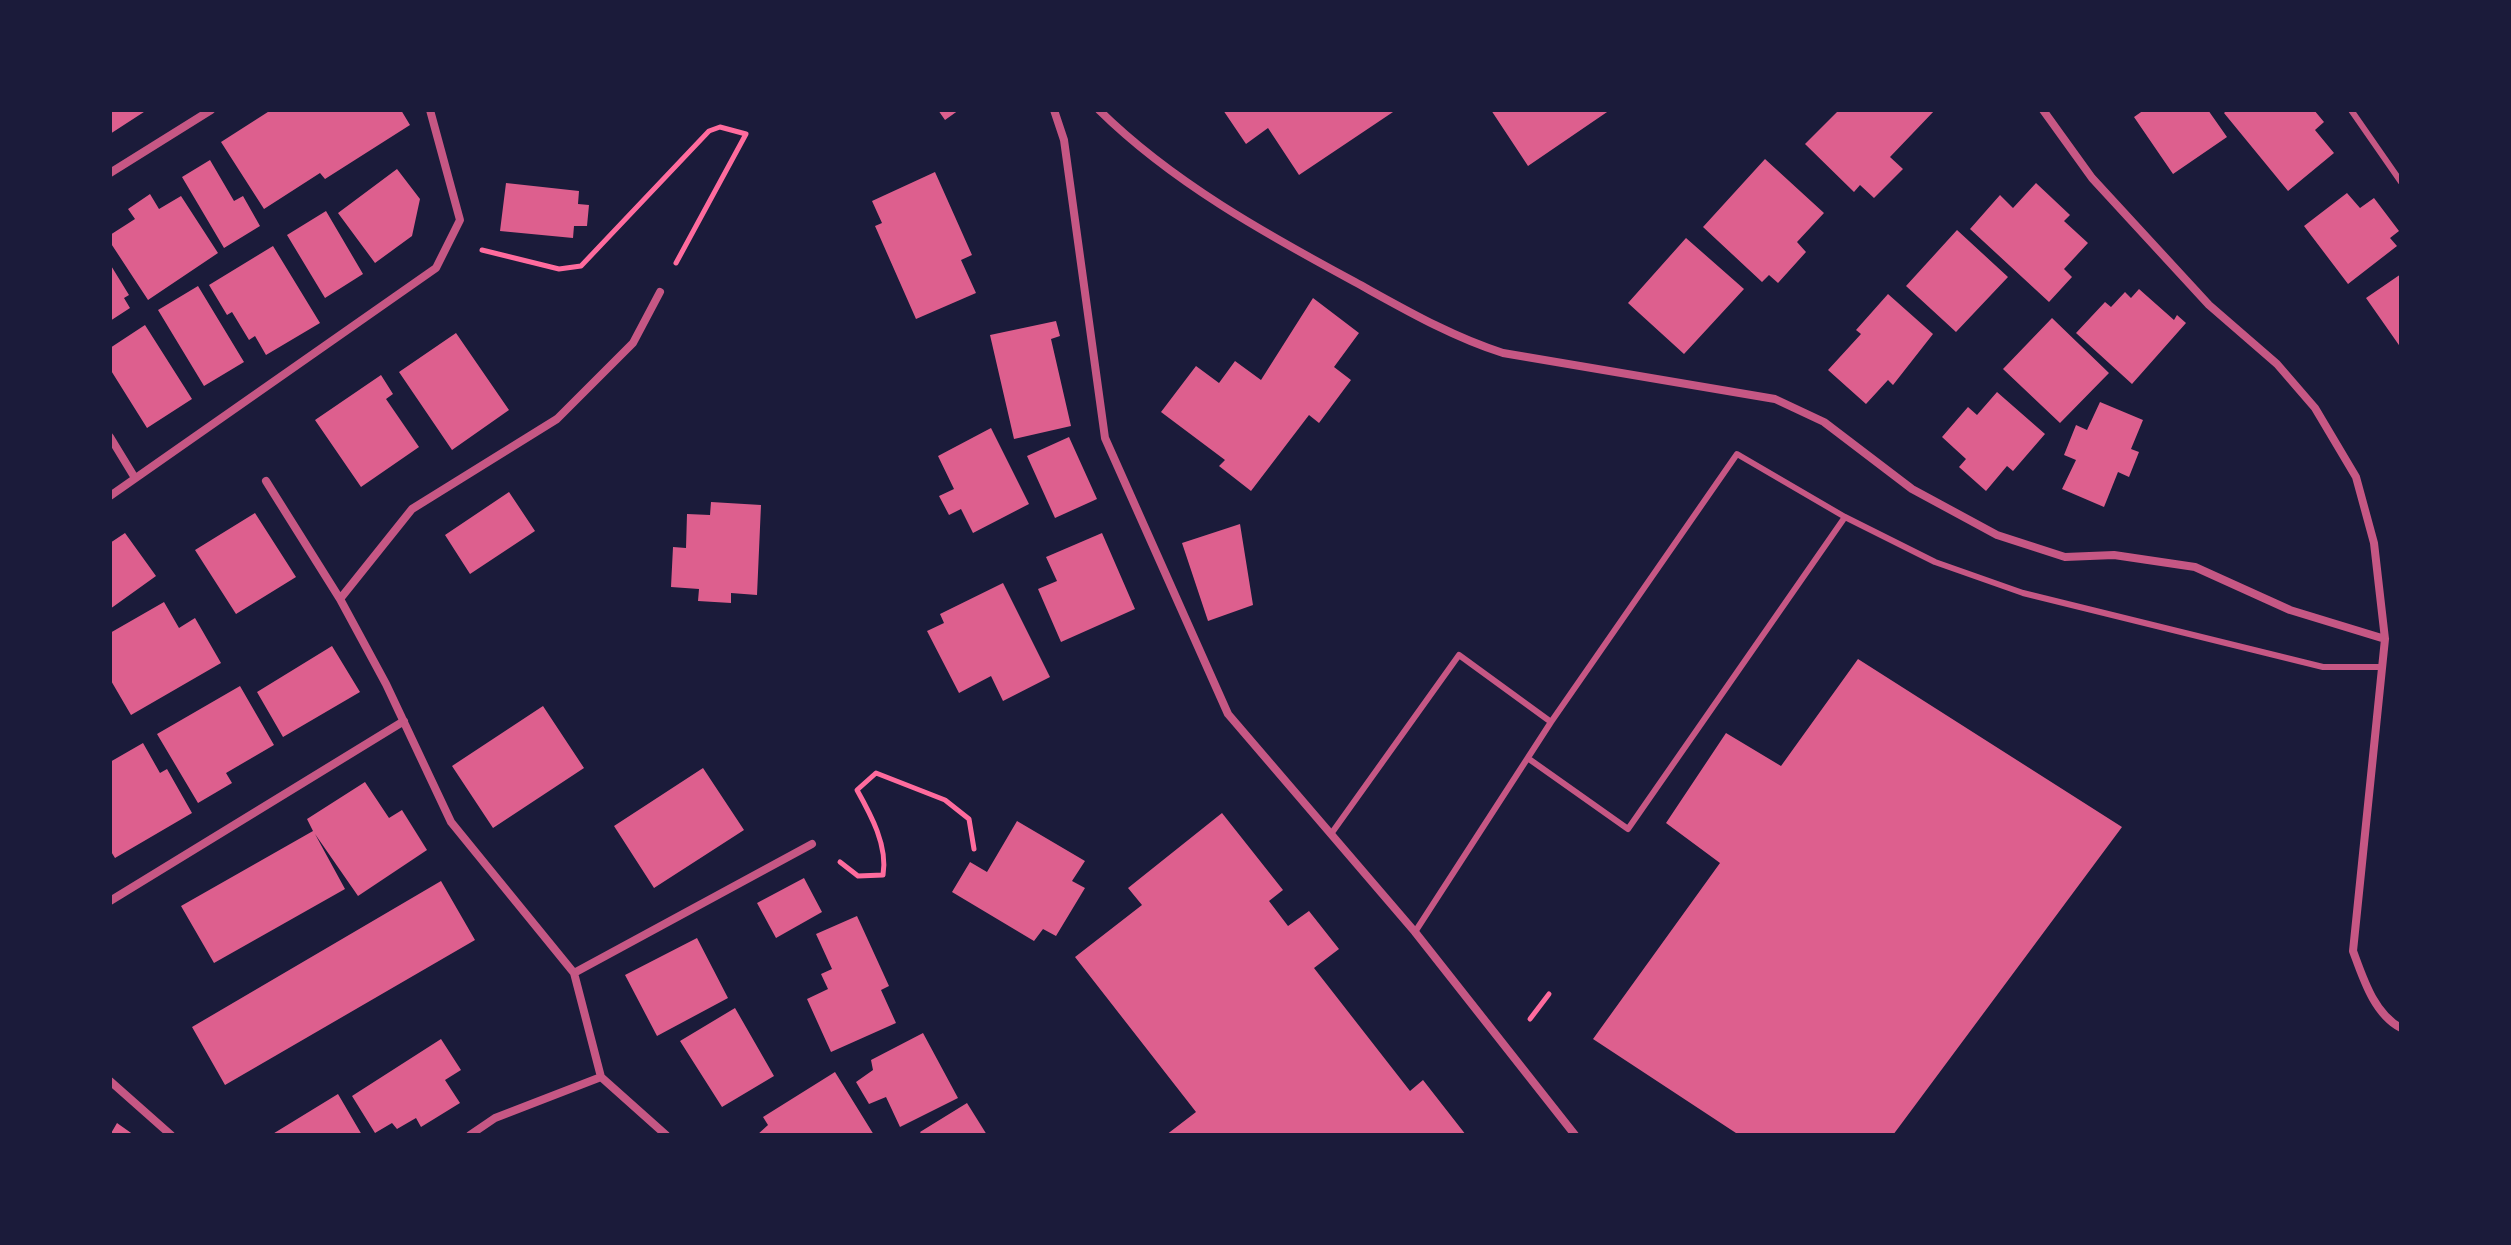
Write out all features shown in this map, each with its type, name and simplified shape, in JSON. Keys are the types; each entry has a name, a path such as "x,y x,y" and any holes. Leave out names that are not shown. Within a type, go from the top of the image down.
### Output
{"street":[{"path":"110,173 211,110"},
{"path":"110,496 436,268 460,220 430,110"},
{"path":"1054,110 1064,140 1105,438 1228,714 1415,932 1575,1135"},
{"path":"1099,110 1122,133 1258,230 1459,339 1503,353 1775,399 1824,422 1912,489 1997,535 2065,557 2114,555 2195,567 2290,610 2385,639"},
{"path":"2043,110 2092,178 2209,305 2277,364 2315,408 2356,477 2374,543 2385,639 2353,951 2368,991 2393,1024 2401,1028"},
{"path":"340,599 412,509 557,419 633,343 660,292"},
{"path":"110,437 135,478"},
{"path":"266,481 340,599 404,721 451,822 574,973 601,1077 666,1135"},
{"path":"110,901 404,721"},
{"path":"574,973 812,844"},
{"path":"470,1135 495,1118 601,1077"},
{"path":"110,1081 171,1135"}],"lane":[{"path":"2351,110 2401,182"},
{"path":"1415,932 1551,722 1737,454 1845,517 1935,562 2023,593 2323,667 2382,667"},
{"path":"1529,759 1628,829 1845,517"},
{"path":"1331,834 1459,655 1551,722"}],"path":[{"path":"449,242 559,269 581,266 709,131 720,127 746,134 660,292"},
{"path":"812,844 858,876 883,875 885,860 871,813 857,790 876,773 945,800 957,809 969,819 974,849"}],"building":[{"path":"110,110 147,110 110,134"},
{"path":"271,110 401,110 410,125 325,179 320,173 264,209 221,142"},
{"path":"938,110 959,110 945,120"},
{"path":"1223,110 1396,110 1299,175 1268,128 1246,144"},
{"path":"1491,110 1610,110 1528,166"},
{"path":"1839,110 1935,110 1890,157 1903,169 1874,198 1860,185 1854,192 1805,144"},
{"path":"2144,110 2208,110 2227,137 2173,174 2134,117"},
{"path":"2227,110 2314,110 2324,122 2315,130 2334,153 2288,191 2224,113"},
{"path":"1765,159 1824,213 1797,242 1806,252 1778,283 1769,275 1762,282 1703,227"},
{"path":"210,160 234,201 243,196 260,226 224,248 182,177"},
{"path":"397,169 420,199 412,236 375,263 338,213"},
{"path":"935,172 972,255 961,260 976,293 916,319 875,226 882,223 872,201"},
{"path":"506,183 579,191 578,204 589,205 587,226 574,226 573,238 500,231"},
{"path":"2036,183 2070,215 2064,221 2088,243 2064,269 2072,277 2049,302 1970,229 2000,195 2013,208"},
{"path":"2347,193 2360,208 2374,198 2399,231 2390,238 2397,246 2348,284 2304,226"},
{"path":"150,194 159,209 181,196 218,253 148,300 110,242 110,235 135,219 128,209"},
{"path":"326,211 363,274 325,298 287,235"},
{"path":"1957,230 2008,277 1956,332 1906,286"},
{"path":"1686,238 1744,289 1684,354 1628,303"},
{"path":"273,246 320,323 266,355 255,336 249,340 232,312 227,315 209,285"},
{"path":"110,264 129,295 124,298 130,308 110,321"},
{"path":"2401,274 2401,348 2366,298"},
{"path":"198,286 244,362 204,386 158,310"},
{"path":"2139,289 2174,320 2177,315 2186,323 2132,384 2076,333 2105,302 2111,307 2125,292 2131,298"},
{"path":"1888,294 1933,334 1893,385 1888,380 1866,404 1828,370 1861,334 1856,330"},
{"path":"1313,298 1359,333 1334,367 1351,380 1319,423 1309,415 1251,491 1219,466 1225,460 1161,412 1196,366 1219,383 1235,361 1261,380"},
{"path":"2052,318 2109,373 2060,423 2003,369"},
{"path":"1056,321 1060,336 1051,339 1071,426 1014,439 990,335"},
{"path":"145,325 192,399 147,428 110,369 110,348"},
{"path":"456,333 509,410 452,450 399,372"},
{"path":"381,375 393,394 386,399 419,447 361,487 315,420"},
{"path":"1997,392 2045,434 2013,471 2007,466 1986,491 1959,467 1966,459 1942,437 1968,407 1977,415"},
{"path":"2100,402 2143,420 2131,449 2139,452 2129,477 2118,472 2104,507 2062,489 2076,460 2064,455 2076,425 2087,430"},
{"path":"991,428 1029,504 973,533 961,509 949,515 939,496 954,489 938,456"},
{"path":"1069,437 1097,499 1055,518 1027,456"},
{"path":"509,492 535,531 470,574 445,535"},
{"path":"711,502 761,505 757,595 731,593 731,603 698,601 699,589 671,587 673,547 686,548 687,514 710,515"},
{"path":"255,513 296,577 236,614 195,550"},
{"path":"1240,524 1253,605 1208,621 1182,543"},
{"path":"125,533 156,576 110,609 110,543"},
{"path":"1102,533 1135,609 1061,642 1038,589 1057,581 1046,557"},
{"path":"1003,583 1050,677 1003,701 991,676 959,693 927,631 944,623 940,614"},
{"path":"164,602 179,628 195,618 221,663 131,715 110,679 110,633"},
{"path":"332,646 360,692 283,737 257,692"},
{"path":"1858,659 2122,827 1893,1135 1739,1135 1593,1039 1720,863 1666,823 1726,733 1781,766"},
{"path":"240,686 274,745 226,773 232,783 198,803 157,734"},
{"path":"543,706 584,768 493,828 452,766"},
{"path":"143,743 160,773 167,769 192,813 115,858 110,850 110,762"},
{"path":"703,768 744,830 654,888 614,826"},
{"path":"365,782 389,818 402,810 427,850 358,896 315,834 345,889 214,963 181,906 313,831 307,819"},
{"path":"1222,813 1283,890 1269,901 1288,926 1309,911 1339,949 1314,968 1410,1091 1423,1080 1466,1135 1166,1135 1196,1112 1075,957 1142,905 1128,888"},
{"path":"1017,821 1085,861 1072,881 1085,888 1056,936 1043,929 1034,941 952,892 970,862 987,872"},
{"path":"804,878 822,912 776,938 757,903"},
{"path":"441,881 475,940 225,1085 192,1027"},
{"path":"857,916 889,986 881,990 896,1023 831,1052 807,999 828,989 821,974 832,969 816,934"},
{"path":"697,938 728,998 657,1036 625,975"},
{"path":"735,1008 774,1076 722,1107 680,1041"},
{"path":"923,1033 958,1098 900,1127 886,1097 869,1104 856,1082 873,1070 871,1060"},
{"path":"441,1039 461,1070 445,1080 460,1103 421,1127 416,1118 397,1129 392,1123 375,1133 352,1096"},
{"path":"835,1072 874,1135 757,1135 768,1125 763,1117"},
{"path":"338,1094 362,1135 271,1135"},
{"path":"967,1103 987,1135 922,1135 920,1132"},
{"path":"117,1123 134,1135 110,1135"}]}
